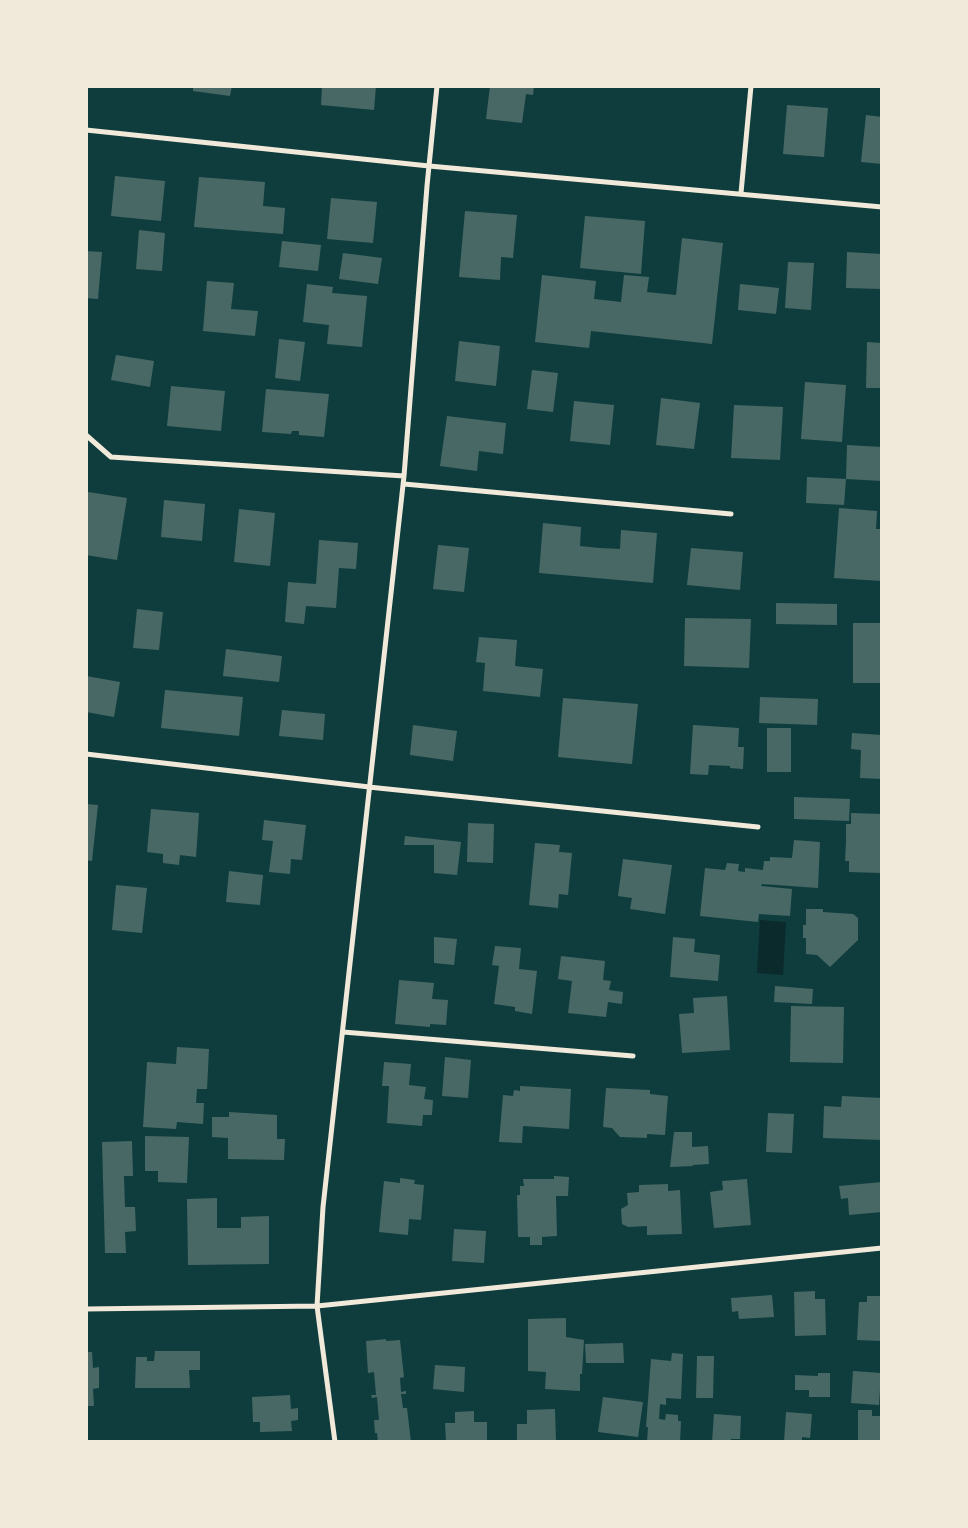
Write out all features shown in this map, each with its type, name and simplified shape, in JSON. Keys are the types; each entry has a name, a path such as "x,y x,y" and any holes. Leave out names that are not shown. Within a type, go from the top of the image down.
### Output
{"street":[{"path":"335,1442 317,1306 323,1207 404,484 437,86"},
{"path":"741,193 751,86"},
{"path":"86,130 429,166 882,207"},
{"path":"86,435 111,457 404,476"},
{"path":"404,484 732,514"},
{"path":"86,754 370,787 758,827"},
{"path":"343,1032 633,1056"},
{"path":"86,1309 317,1306 882,1248"}],"water":[{"path":"760,920 786,922 783,975 757,973"}],"building":[{"path":"193,86 232,86 230,96 193,91"},
{"path":"322,86 376,86 374,110 321,105"},
{"path":"490,86 534,86 533,95 526,94 522,123 486,119"},
{"path":"787,105 828,108 824,157 783,154"},
{"path":"866,115 882,117 882,164 861,162"},
{"path":"115,176 165,181 161,221 111,216"},
{"path":"199,177 265,182 263,206 285,208 283,234 194,227"},
{"path":"331,198 377,202 373,243 327,239"},
{"path":"465,211 517,215 513,258 501,257 500,280 459,277"},
{"path":"585,216 645,221 641,274 580,268"},
{"path":"139,230 165,233 162,271 136,269"},
{"path":"682,238 723,243 712,344 591,331 589,348 535,342 542,275 596,281 594,299 621,302 624,275 649,277 647,292 676,295"},
{"path":"282,241 321,245 318,271 279,267"},
{"path":"86,251 102,252 98,299 86,298"},
{"path":"847,252 882,254 882,289 846,288"},
{"path":"343,253 382,258 378,284 339,279"},
{"path":"788,262 814,263 811,310 785,308"},
{"path":"207,281 234,283 231,309 258,311 255,336 203,331"},
{"path":"307,284 333,287 332,293 367,296 362,347 327,344 329,325 303,322"},
{"path":"740,284 779,288 776,314 738,310"},
{"path":"279,339 305,342 300,381 275,378"},
{"path":"459,341 500,346 496,386 455,381"},
{"path":"867,342 882,343 882,388 866,388"},
{"path":"116,355 154,361 150,387 111,380"},
{"path":"532,370 558,373 553,412 527,409"},
{"path":"805,382 846,385 842,442 801,439"},
{"path":"171,386 225,391 221,431 167,426"},
{"path":"266,389 329,394 324,437 299,435 299,431 292,431 291,434 262,432"},
{"path":"661,398 700,403 694,449 656,445"},
{"path":"574,401 614,405 610,445 570,441"},
{"path":"734,405 783,407 780,460 731,458"},
{"path":"447,416 506,423 503,454 479,451 477,471 440,466"},
{"path":"847,445 882,447 882,481 846,479"},
{"path":"807,477 846,479 844,505 806,503"},
{"path":"88,492 127,498 117,560 86,555 86,503"},
{"path":"164,500 205,504 202,541 161,537"},
{"path":"839,508 877,511 876,529 882,529 882,581 834,578"},
{"path":"239,509 275,513 270,566 234,562"},
{"path":"543,523 581,527 580,546 600,548 620,549 621,530 657,533 653,583 539,573"},
{"path":"319,540 358,543 356,569 339,568 336,608 306,606 304,624 285,622 288,582 316,584"},
{"path":"438,545 469,548 464,592 433,589"},
{"path":"691,548 743,552 740,590 687,585"},
{"path":"776,603 837,604 837,625 776,624"},
{"path":"137,609 163,612 159,650 133,648"},
{"path":"685,618 751,619 749,668 684,666"},
{"path":"853,623 882,623 882,683 853,683"},
{"path":"479,637 517,640 515,666 543,669 540,697 483,691 485,663 476,662"},
{"path":"226,649 282,656 279,682 223,676"},
{"path":"86,676 120,682 114,717 86,712"},
{"path":"165,690 243,697 239,736 161,728"},
{"path":"760,697 818,699 817,725 759,723"},
{"path":"563,698 638,704 632,764 558,757"},
{"path":"282,710 325,714 323,740 279,736"},
{"path":"413,725 457,731 453,761 410,755"},
{"path":"693,725 739,728 738,747 744,747 743,769 709,765 708,775 690,774"},
{"path":"767,728 791,728 791,772 767,772"},
{"path":"852,733 882,735 882,779 860,778 861,750 851,749"},
{"path":"794,797 850,799 849,821 794,819"},
{"path":"86,804 98,805 92,861 86,860"},
{"path":"151,809 199,813 196,857 180,855 179,865 163,863 163,854 147,852"},
{"path":"851,813 882,814 882,873 849,872 849,861 845,861 846,824 851,824"},
{"path":"264,820 306,825 302,860 291,859 290,874 269,872 273,841 262,840"},
{"path":"468,823 494,824 493,863 467,862"},
{"path":"405,836 461,842 457,875 434,873 434,845 404,845"},
{"path":"794,840 820,842 818,888 762,884 761,886 792,889 790,916 759,914 758,922 700,916 705,868 725,870 727,863 739,864 738,871 745,872 745,868 763,870 764,861 770,861 770,857 792,858"},
{"path":"535,843 560,845 559,852 572,853 568,895 559,894 558,908 529,905"},
{"path":"623,859 672,865 665,914 630,909 632,898 618,896"},
{"path":"229,871 263,875 260,905 226,902"},
{"path":"116,885 147,888 142,933 112,930"},
{"path":"806,909 823,909 823,912 853,914 858,918 858,940 830,967 817,955 806,954 806,938 803,938 803,925 806,925"},
{"path":"434,937 457,939 454,965 434,963"},
{"path":"673,937 695,939 694,952 720,955 718,981 670,977"},
{"path":"495,946 521,948 519,969 537,971 532,1014 515,1011 515,1007 494,1004 499,966 492,965"},
{"path":"561,956 605,961 603,980 611,981 609,990 623,992 622,1004 608,1002 606,1017 568,1013 572,981 558,979"},
{"path":"399,980 434,983 432,999 448,1000 446,1025 430,1024 430,1027 395,1024"},
{"path":"775,986 813,989 812,1004 774,1002"},
{"path":"727,996 730,1050 682,1053 679,1014 694,1013 693,998"},
{"path":"791,1006 844,1007 843,1063 790,1062"},
{"path":"177,1047 209,1049 207,1089 197,1089 196,1103 204,1103 203,1124 177,1122 176,1129 143,1127 147,1062 176,1064"},
{"path":"445,1057 471,1060 468,1098 442,1096"},
{"path":"384,1062 411,1064 409,1085 426,1087 424,1099 433,1100 432,1115 423,1115 422,1126 387,1123 389,1086 382,1086"},
{"path":"520,1086 571,1089 569,1129 523,1126 522,1143 499,1142 503,1095 513,1096 514,1090 520,1091"},
{"path":"606,1088 650,1090 650,1094 668,1096 665,1135 647,1134 647,1138 620,1137 612,1128 603,1127"},
{"path":"842,1096 882,1098 882,1140 823,1138 824,1106 841,1107"},
{"path":"229,1112 277,1115 277,1139 285,1139 284,1160 228,1159 228,1138 212,1137 212,1117 229,1117"},
{"path":"768,1113 794,1114 792,1153 766,1152"},
{"path":"674,1132 692,1132 692,1147 708,1146 709,1164 693,1165 692,1152 693,1166 670,1167"},
{"path":"145,1136 189,1137 187,1183 158,1182 158,1171 145,1171"},
{"path":"132,1141 133,1176 124,1176 125,1207 135,1207 136,1231 125,1232 126,1253 105,1253 102,1142"},
{"path":"554,1176 569,1177 568,1196 556,1196 557,1236 542,1237 542,1245 530,1245 530,1237 518,1237 517,1195 520,1195 520,1186 524,1186 523,1179 554,1179"},
{"path":"400,1178 415,1180 414,1184 424,1185 421,1220 409,1219 408,1235 379,1232 384,1181 400,1183"},
{"path":"747,1179 751,1225 714,1228 710,1192 723,1190 722,1181"},
{"path":"882,1182 882,1212 849,1215 848,1198 841,1199 839,1186"},
{"path":"668,1184 668,1191 680,1190 682,1234 647,1235 647,1226 628,1227 622,1224 621,1209 628,1205 627,1193 639,1192 639,1185"},
{"path":"217,1198 217,1228 241,1228 241,1217 269,1216 269,1264 188,1265 187,1199"},
{"path":"454,1229 486,1231 484,1263 452,1261"},
{"path":"815,1291 815,1299 825,1299 826,1335 795,1336 794,1292"},
{"path":"772,1295 774,1317 739,1319 738,1311 732,1312 731,1298"},
{"path":"867,1296 882,1296 882,1341 857,1340 859,1302 867,1302"},
{"path":"566,1318 566,1337 584,1340 580,1391 545,1389 546,1372 528,1371 528,1319"},
{"path":"386,1339 386,1341 400,1340 404,1377 400,1378 401,1392 406,1391 406,1394 401,1394 403,1408 407,1408 411,1442 378,1442 377,1433 375,1433 374,1420 379,1420 377,1397 372,1398 371,1395 376,1395 374,1372 368,1373 366,1341"},
{"path":"623,1343 624,1363 586,1363 585,1344"},
{"path":"155,1351 200,1351 200,1370 189,1370 190,1388 135,1388 136,1357 147,1357 147,1361 154,1361"},
{"path":"86,1352 92,1352 93,1368 99,1367 99,1388 93,1389 94,1406 86,1406"},
{"path":"672,1353 683,1354 681,1399 666,1398 666,1405 660,1404 659,1419 665,1420 666,1414 678,1415 678,1421 681,1421 680,1442 647,1442 648,1427 646,1427 651,1359 671,1361"},
{"path":"697,1356 714,1356 713,1398 696,1398"},
{"path":"435,1365 465,1367 464,1392 433,1389"},
{"path":"853,1371 881,1373 879,1405 851,1403"},
{"path":"818,1373 830,1373 830,1397 809,1397 809,1390 795,1390 795,1375 818,1376"},
{"path":"290,1395 291,1409 298,1408 298,1420 291,1421 292,1431 260,1432 260,1422 253,1422 252,1397"},
{"path":"603,1397 643,1402 638,1437 598,1432"},
{"path":"555,1409 556,1442 517,1442 517,1424 527,1424 527,1410"},
{"path":"858,1410 872,1410 872,1416 882,1416 882,1442 858,1442"},
{"path":"474,1411 474,1422 487,1422 487,1442 446,1442 445,1423 455,1423 455,1412"},
{"path":"786,1412 812,1414 810,1438 802,1437 802,1442 784,1442"},
{"path":"714,1414 741,1416 740,1439 731,1439 731,1442 712,1442"}]}
